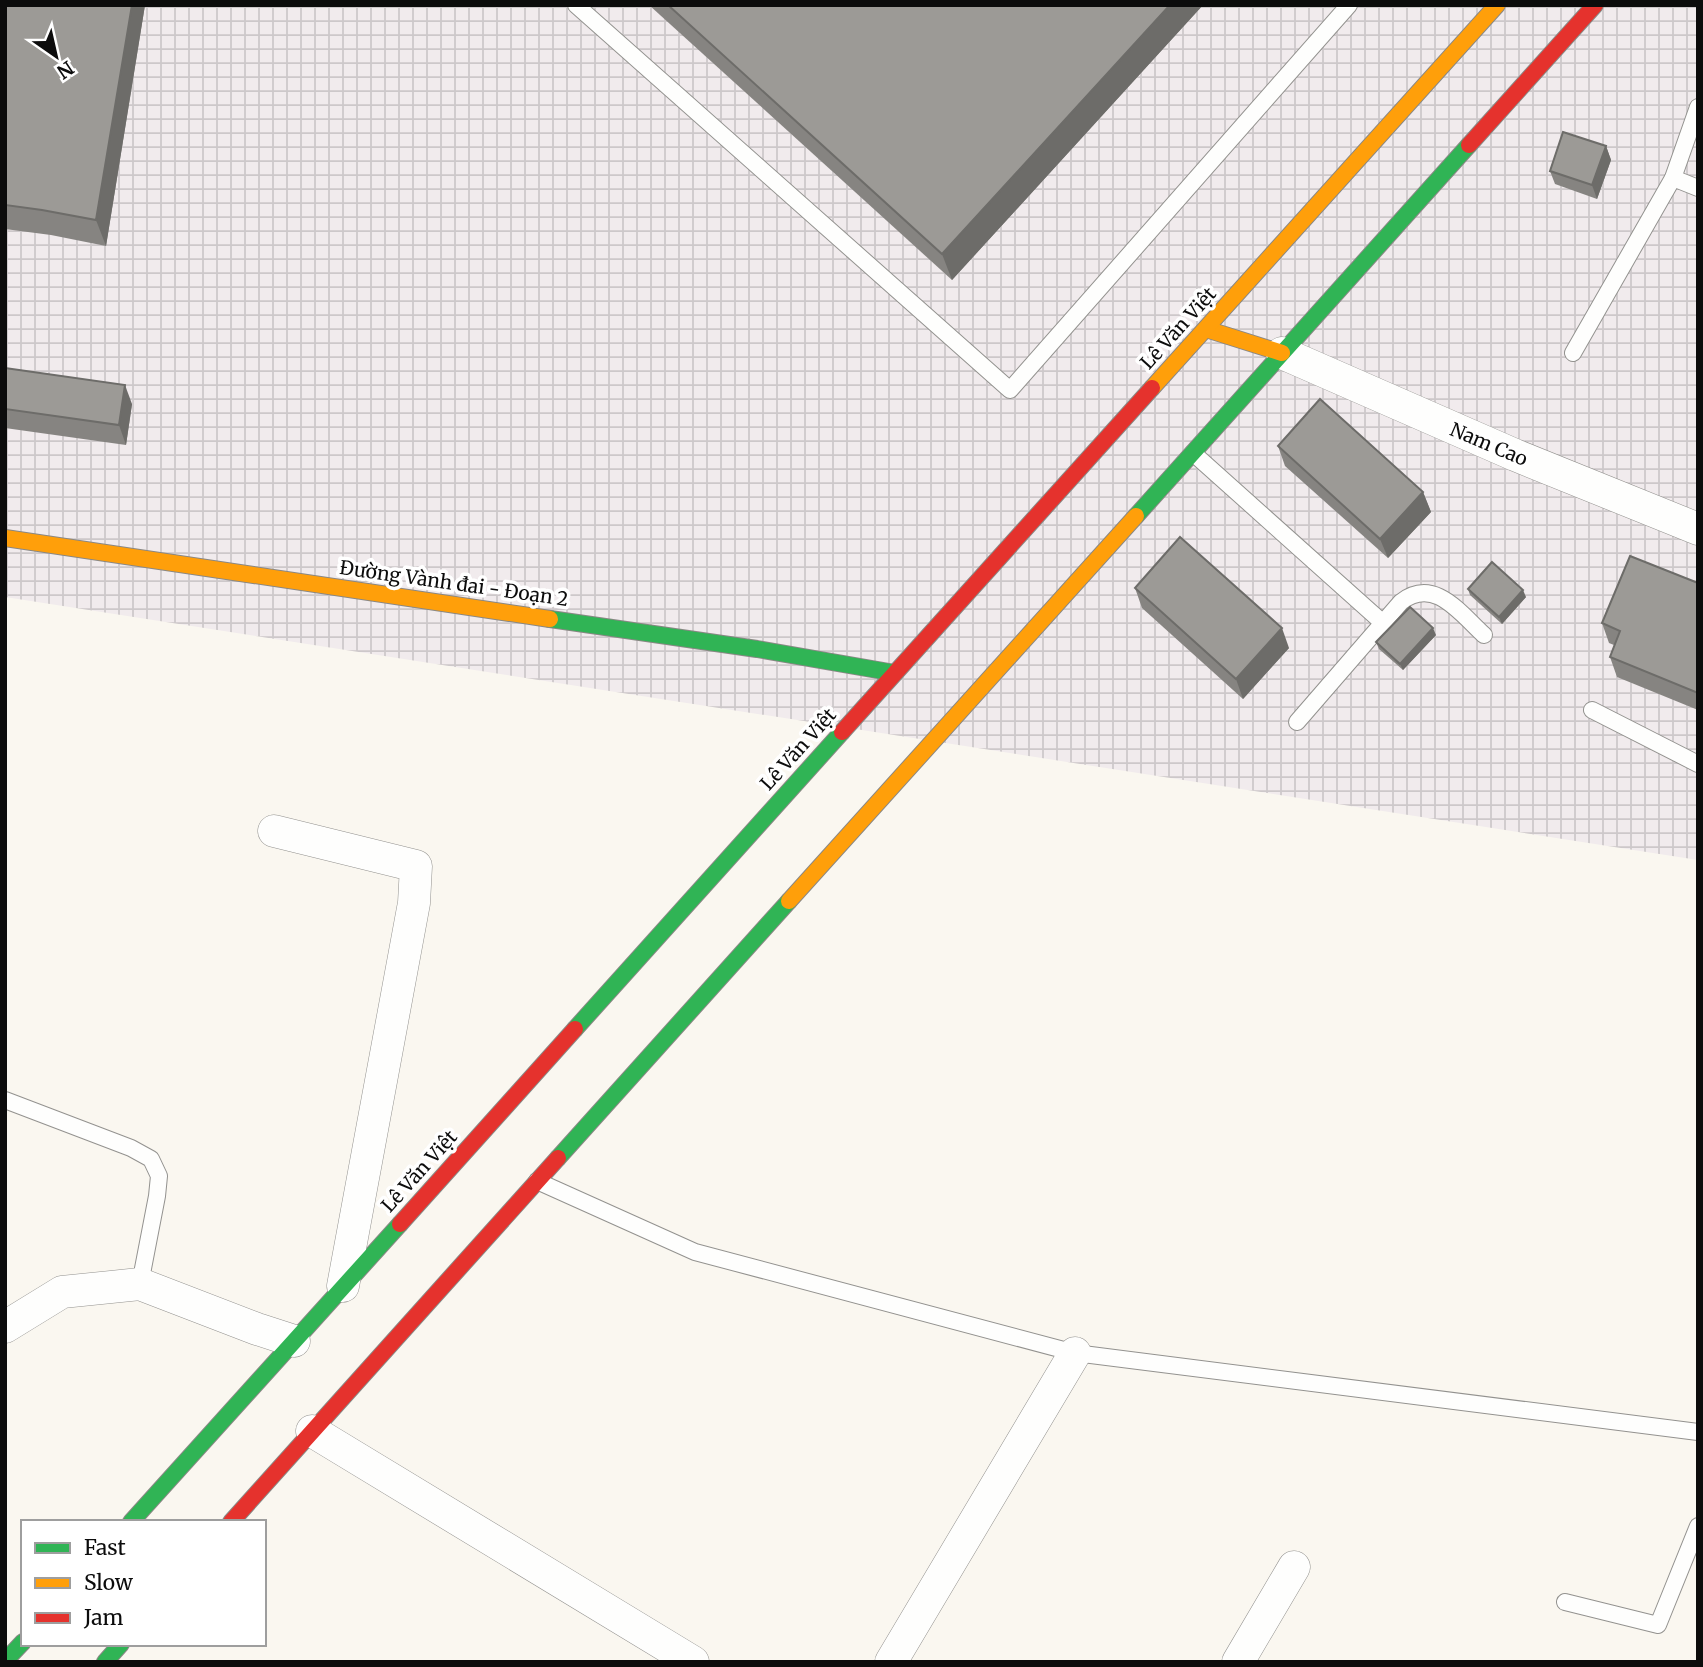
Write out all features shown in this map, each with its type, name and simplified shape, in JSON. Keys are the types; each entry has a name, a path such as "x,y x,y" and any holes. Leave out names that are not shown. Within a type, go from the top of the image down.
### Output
{"main road":[{"name":"Lê Văn Việt","path":"133,1520 1497,5"},
{"path":"233,1520 1595,5"},
{"path":"1206,329 1282,353"},
{"name":"Đường Vành đai - Đoạn 2","path":"5,538 757,649 895,673"},
{"path":"5,1661 21,1644"},
{"path":"105,1662 119,1646"}],"street":[{"name":"Nam Cao","path":"1282,353 1515,456 1698,529"},
{"path":"274,831 416,866 414,903 343,1286"},
{"path":"5,1328 62,1292 140,1284 257,1329 295,1340"},
{"path":"891,1662 1075,1353"},
{"path":"312,1431 693,1662"},
{"path":"1238,1662 1294,1567"}],"lane":[{"path":"576,5 1010,390 1349,5"},
{"path":"1573,353 1673,178 1698,107"},
{"path":"1673,178 1698,188"},
{"path":"1193,453 1382,623"},
{"path":"1297,722 1382,623 1409,596 1419,592 1441,597 1484,635"},
{"path":"1592,710 1698,764"},
{"path":"5,1100 131,1148 151,1159 159,1176 140,1284"},
{"path":"537,1181 695,1252 1075,1353 1698,1432"},
{"path":"1565,1602 1658,1625 1698,1526"}],"shaded area":[{"path":"5,5 1698,5 1698,860 5,597"}],"building":[{"path":"5,5 132,5 96,220 5,205"},
{"path":"668,5 1170,5 942,254"},
{"path":"1563,132 1606,146 1592,185 1550,171"},
{"path":"5,368 125,385 119,425 5,409"},
{"path":"1320,399 1423,492 1380,539 1278,446"},
{"path":"1180,537 1282,628 1236,679 1135,588"},
{"path":"1630,556 1698,583 1698,693 1610,657 1620,631 1602,623"},
{"path":"1492,562 1523,590 1499,617 1468,589"},
{"path":"1410,607 1433,628 1400,664 1376,642"}],"traffic: fast":[{"path":"1136,516 1469,145"},
{"path":"550,619 757,649 895,673"},
{"path":"575,1029 842,732"},
{"path":"558,1158 789,901"},
{"path":"133,1520 400,1224"},
{"path":"5,1661 21,1644"},
{"path":"105,1662 119,1646"}],"traffic: slow":[{"path":"1152,388 1497,5"},
{"path":"1206,329 1282,353"},
{"path":"789,901 1136,516"},
{"path":"5,538 550,619"}],"traffic: jam":[{"path":"1469,145 1595,5"},
{"path":"842,732 1152,388"},
{"path":"400,1224 575,1029"},
{"path":"233,1520 558,1158"}]}
